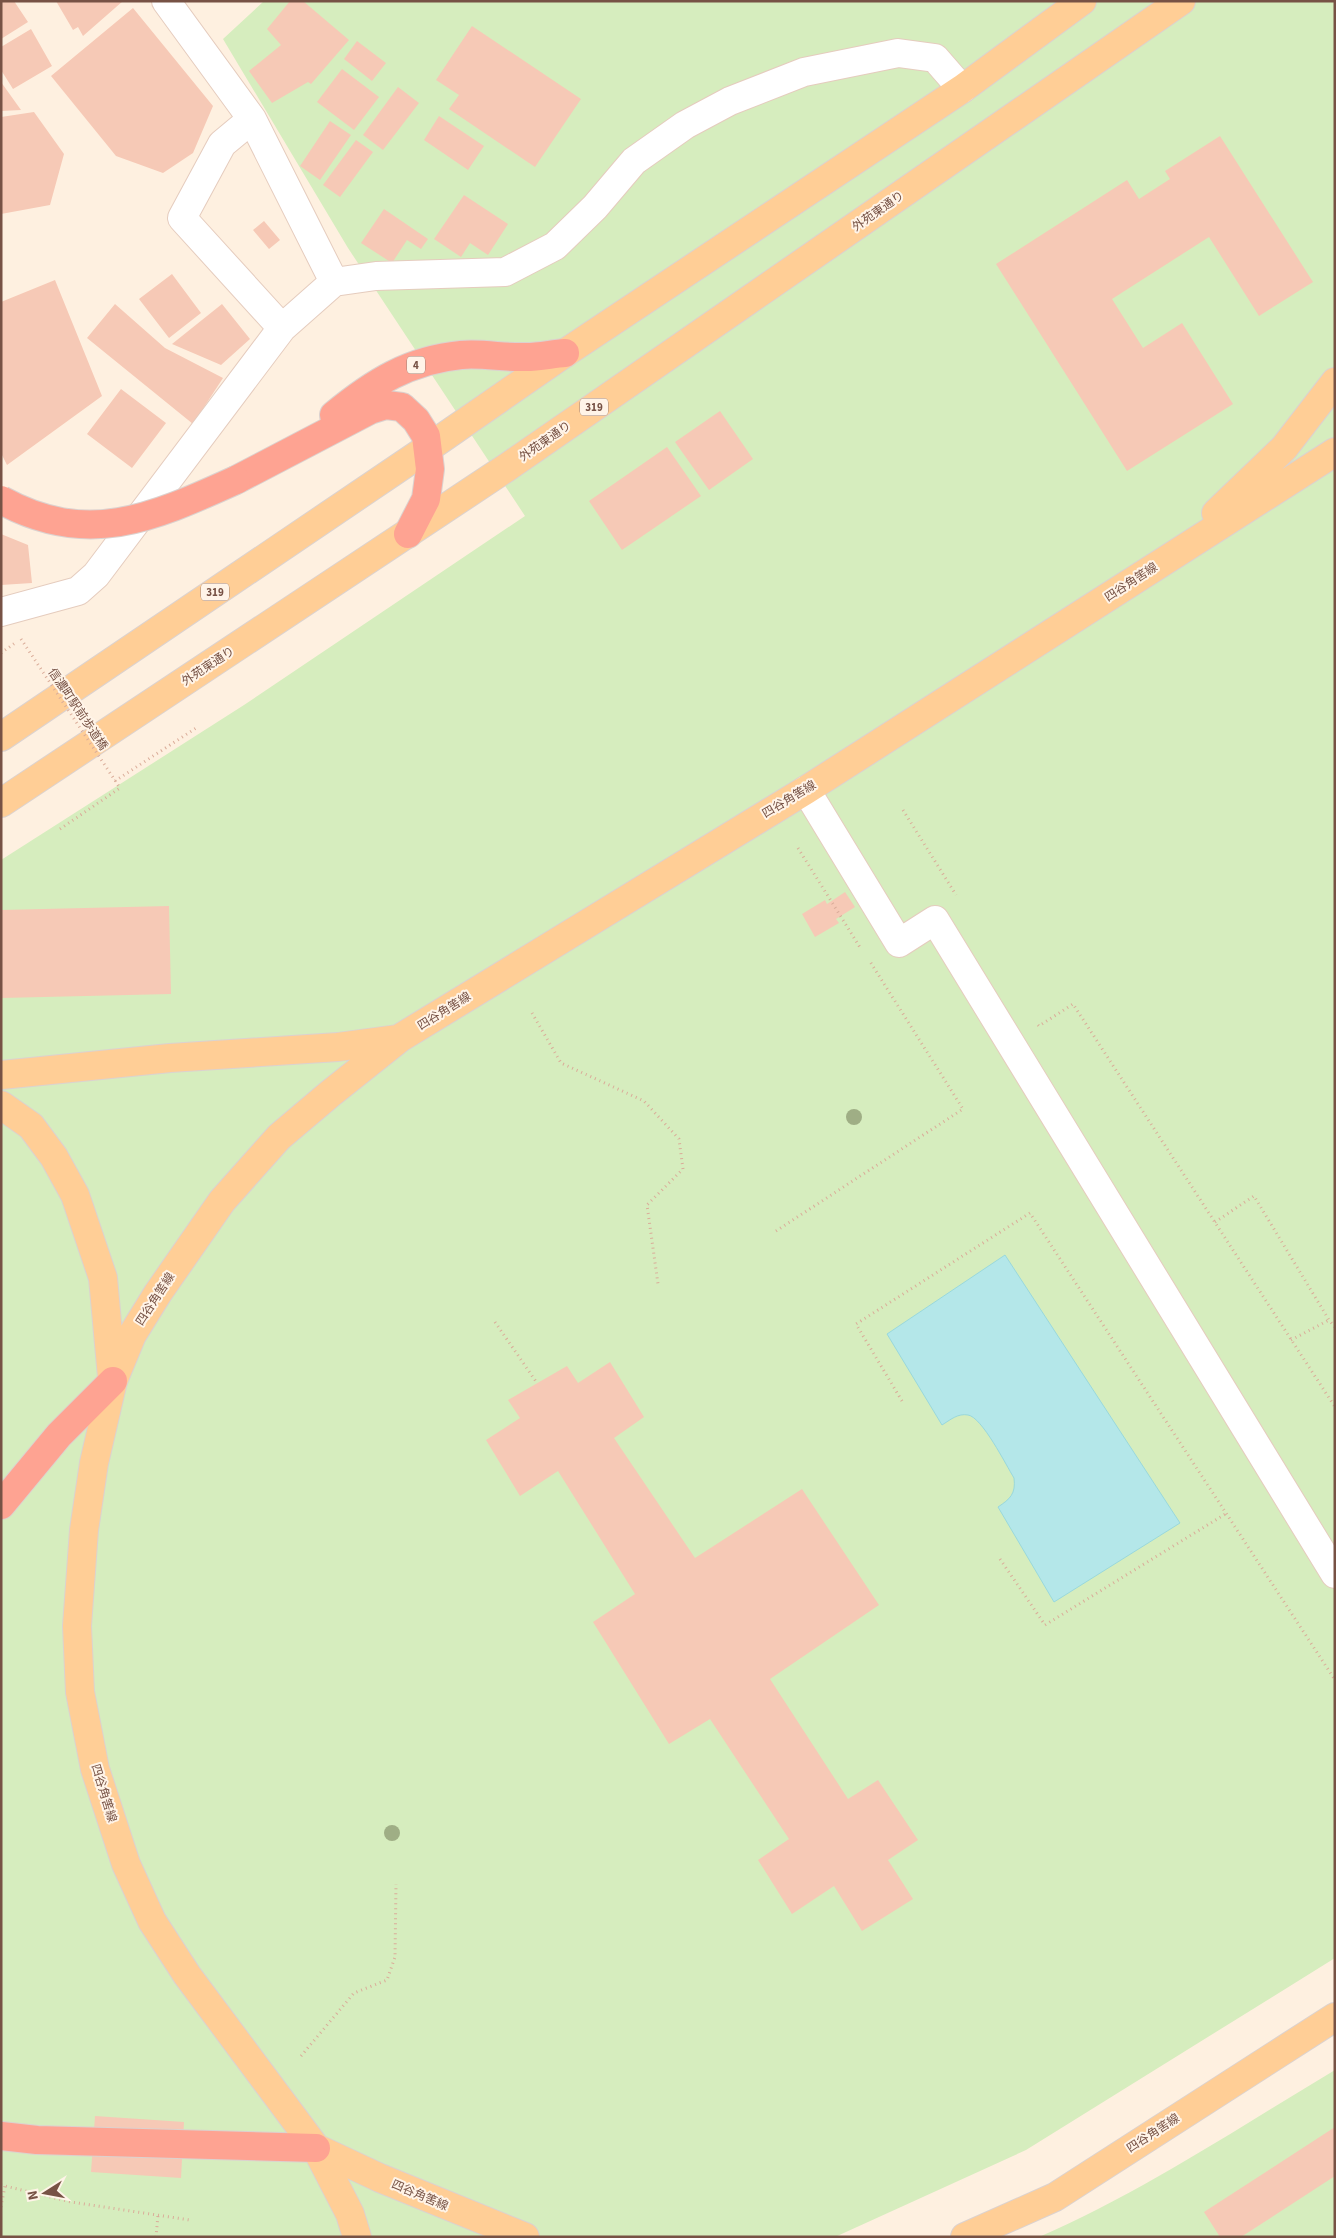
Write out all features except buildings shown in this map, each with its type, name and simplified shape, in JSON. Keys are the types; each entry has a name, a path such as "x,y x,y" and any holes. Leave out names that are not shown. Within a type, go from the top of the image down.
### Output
{"highway":[{"name":"4","path":"293,450 365,390 399,370 440,358 462,355 526,357 565,353"},
{"name":"4","path":"1,500 40,517 68,524 97,526 150,516 236,480 370,410 386,405 402,407 416,420 426,436 430,469 426,499 408,534"},
{"path":"1,1505 59,1435 113,1381"},
{"path":"1,2136 37,2140 316,2148"}],"main road":[{"name":"319","path":"1,737 565,353 962,89 1082,1"},
{"name":"外苑東通り","path":"1,803 408,534 1181,1"},
{"name":"四谷角筈線","path":"1174,554 1284,448 1335,382"},
{"name":"四谷角筈線","path":"357,2237 350,2214 316,2148 187,1975 152,1921 126,1864 95,1769 80,1692 77,1626 84,1530 94,1463 113,1381 132,1335 222,1201 279,1137 331,1092 400,1038 806,790 1335,452"},
{"name":"四谷角筈線","path":"1,1075 170,1058 338,1047 400,1038"},
{"name":"四谷角筈線","path":"1,1105 31,1126 54,1157 75,1195 103,1278 113,1381"},
{"name":"四谷角筈線","path":"964,2237 1055,2197 1335,2017"},
{"name":"四谷角筈線","path":"316,2148 398,2186 525,2237"}],"street":[{"path":"166,1 252,118 334,282"},
{"path":"1,612 78,591 96,576 282,328 334,282 376,276 505,272 555,246 595,207 634,161 685,125 730,101 804,72 898,53 935,58 962,89"},
{"path":"252,118 222,144 182,218 282,328"},
{"path":"806,790 900,943 935,920 1335,1574"}],"path":[{"name":"信濃町駅前歩道橋","path":"1,653 21,639 120,788 60,829"},
{"path":"115,781 196,728"},
{"path":"903,810 961,901"},
{"path":"798,848 862,949"},
{"path":"776,1232 963,1109 867,958"},
{"path":"1034,1018 1039,1026 1073,1004 1335,1408"},
{"path":"532,1012 561,1063 644,1101 679,1139 683,1169 647,1205 658,1284"},
{"path":"1215,1222 1254,1196 1335,1327"},
{"path":"902,1401 856,1324 1030,1213 1335,1680"},
{"path":"1291,1340 1329,1320"},
{"path":"495,1322 537,1384"},
{"path":"1000,1559 1045,1625 1227,1513"},
{"path":"301,2056 354,1993 387,1980 395,1957 396,1884"},
{"path":"1,2208 3,2185 71,2202 190,2220"},
{"path":"156,2237 158,2215"}],"green space":[{"path":"264,1 1335,1 1335,1958 1026,2150 835,2237 1,2237 1,860 244,705 525,516 348,248 223,39"},
{"path":"1335,2070 1335,2237 1039,2237 1153,2180"}],"water":[{"path":"1005,1255 1180,1523 1054,1602 998,1507 1011,1496 1014,1488 1014,1478 987,1432 974,1418 968,1415 957,1416 942,1425 887,1334"}]}
